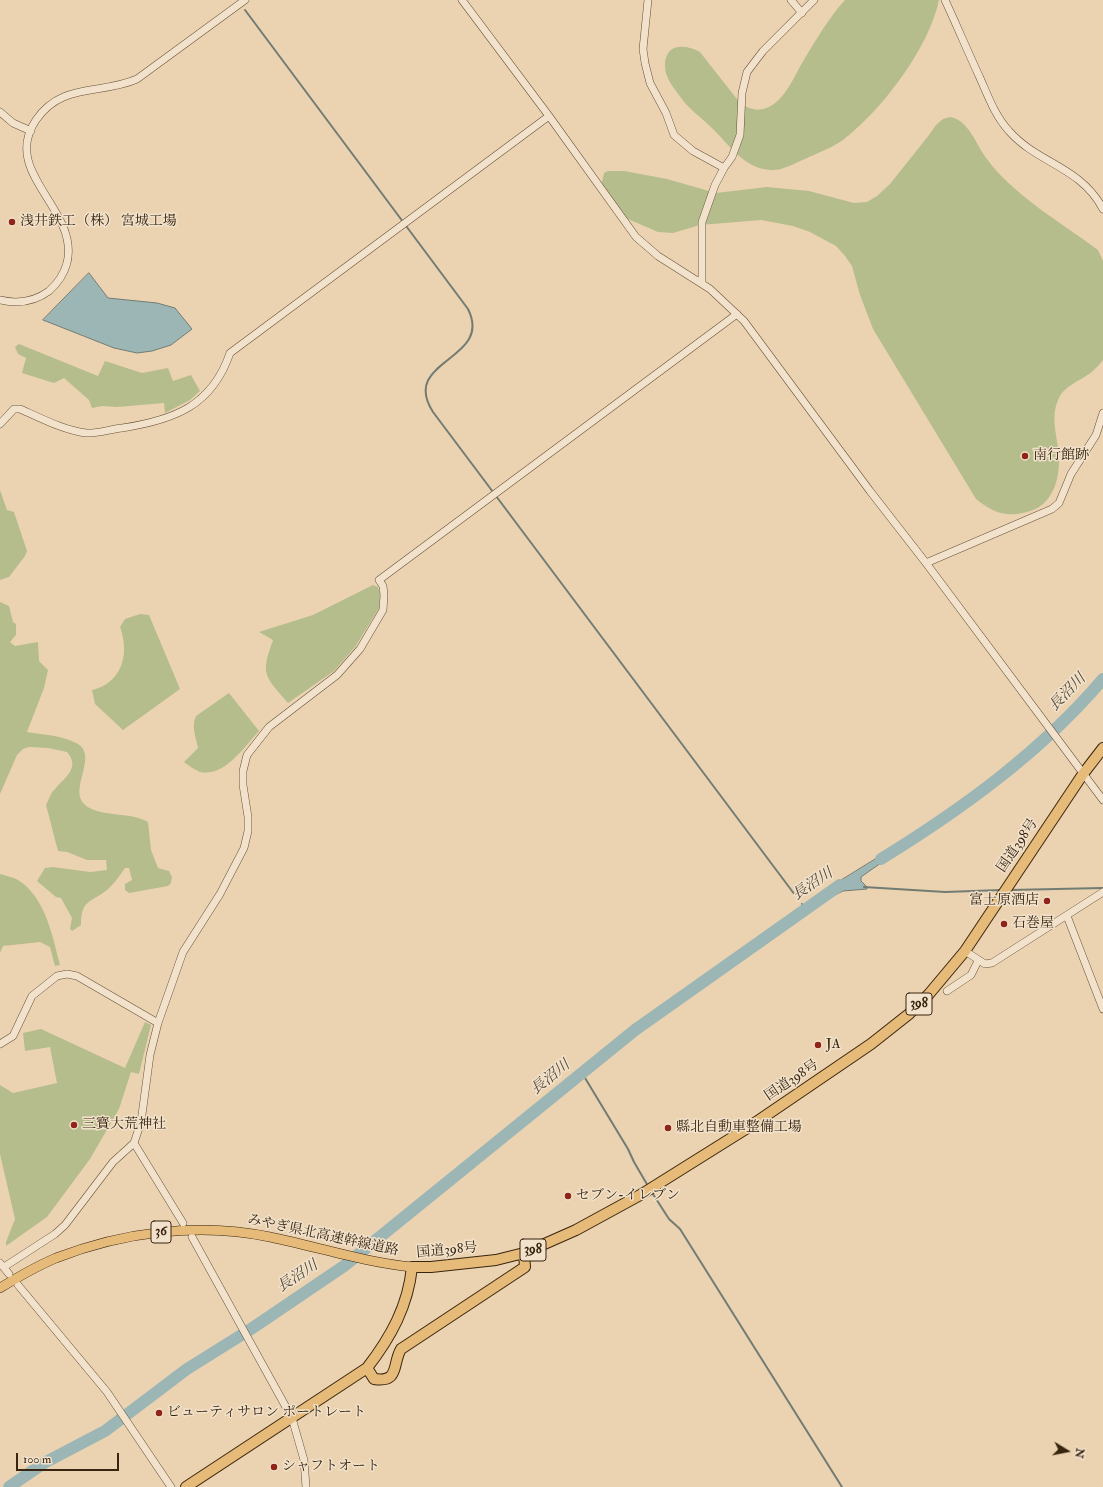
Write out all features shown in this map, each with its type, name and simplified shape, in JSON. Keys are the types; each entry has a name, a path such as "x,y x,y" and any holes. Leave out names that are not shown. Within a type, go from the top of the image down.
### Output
{"highway":[{"name":"国道398号","path":"186,1487 367,1368 387,1340 402,1312 407,1296 412,1267 475,1263 496,1260 524,1253 576,1230 642,1194 749,1127 871,1044 909,1014 929,994 965,951 1083,774 1103,748"},
{"name":"398","path":"367,1368 374,1378 382,1380 390,1377 395,1372 398,1354 401,1348 526,1267 524,1253"}],"main road":[{"name":"みやぎ県北高速幹線道路","path":"0,1288 55,1259 83,1248 115,1239 169,1232 203,1230 236,1232 269,1237 382,1264 412,1267"}],"street":[{"path":"0,300 23,302 46,294 55,286 61,277 69,254 69,241 64,226 38,184 29,164 28,148 31,130 42,112 57,100 74,92 117,86 137,79 245,0"},
{"path":"462,0 549,116 636,237 658,256 718,295 747,324 870,491 926,563 1103,800"},
{"path":"648,0 643,49 650,83 666,113 674,135 693,151 724,168"},
{"path":"791,0 802,13"},
{"path":"702,284 702,222 708,201 724,168 732,157 740,135 742,93 747,72 763,51 814,0"},
{"path":"945,0 990,100 1002,122 1018,139 1080,180 1096,197 1103,209"},
{"path":"0,112 13,123 31,130"},
{"path":"0,424 14,409 20,409 73,430 88,433 148,424 181,412 194,404 224,372 230,353 549,116"},
{"path":"9,1274 2,1265 50,1237 65,1225 113,1162 134,1143 140,1122 150,1055 158,1023 187,942 220,894 244,848 248,831 248,817 243,785 243,771 247,755 269,727 337,675 360,649 383,610 383,586 379,580 737,314"},
{"path":"926,563 1052,509 1059,503 1071,474 1096,435 1103,413"},
{"path":"965,951 978,961 985,964 992,963 1102,892"},
{"path":"1067,916 1103,1009"},
{"path":"947,991 971,975 978,961"},
{"path":"0,1044 13,1036 32,996 57,976 67,974 77,976 158,1023"},
{"path":"134,1143 183,1223"},
{"path":"192,1237 247,1340 292,1418 304,1460 306,1487"},
{"path":"18,1285 107,1392 171,1487"}],"green space":[{"path":"845,0 939,0 934,19 915,57 902,77 873,112 839,143 793,165 775,170 762,169 753,166 739,156 687,105 674,89 668,78 665,66 668,53 677,47 694,49 700,52 740,103 752,109 759,110 773,105 789,87 824,28"},
{"path":"950,117 957,119 967,128 987,159 1010,185 1039,208 1098,250 1103,261 1103,360 1088,375 1064,391 1058,400 1055,412 1055,424 1059,468 1054,487 1050,496 1037,509 1019,514 999,513 976,499 873,329 860,295 852,266 836,246 810,232 793,226 761,220 700,225 673,233 658,232 628,219 611,204 604,193 602,182 604,173 608,171 624,171 667,179 716,193 767,187 809,191 854,203 867,202 877,196 890,184 936,125 943,119"},
{"path":"19,344 98,376 105,361 142,373 168,368 173,381 191,375 200,391 190,400 165,413 164,403 117,407 102,406 92,408 89,400 64,378 54,383 22,373 26,358 18,354 15,347"},
{"path":"0,490 7,510 14,512 27,551 25,556 9,577 0,580"},
{"path":"373,585 378,587 380,594 379,608 355,647 334,671 288,703 274,687 267,674 267,661 273,640 259,632 313,615"},
{"path":"0,602 9,606 13,622 16,624 16,635 10,642 15,646 38,642 39,661 48,670 44,688 27,732 59,737 78,744 83,749 85,764 81,782 80,798 84,804 98,811 133,817 148,822 151,850 158,868 169,871 172,877 171,883 168,886 129,893 125,890 125,884 132,880 129,868 125,868 110,888 91,900 85,906 81,917 81,925 72,931 70,929 72,918 61,898 56,897 37,881 45,868 53,867 90,872 107,870 106,860 87,860 67,852 58,851 46,805 50,796 72,768 71,758 67,752 48,748 29,747 23,749 17,755 0,794"},
{"path":"140,614 149,615 180,689 123,730 95,704 92,690 110,681 117,674 121,666 124,647 120,627 125,619"},
{"path":"229,693 259,731 226,765 218,770 200,772 184,762 198,748 194,728 196,716"},
{"path":"0,874 18,880 28,888 35,897 51,930 60,965 55,966 50,947 40,942 3,946 0,953"},
{"path":"145,1022 151,1025 139,1074 131,1072 119,1109 90,1159 47,1217 6,1246 6,1242 15,1219 0,1154 0,1085 13,1093 57,1083 50,1047 25,1051 23,1033 41,1029 125,1068"}],"water":[{"path":"89,273 108,298 157,303 175,308 192,329 171,345 152,351 137,353 114,348 43,320"},
{"path":"892,849 895,853 861,877 861,881 867,889 843,891 829,898 824,891"}],"waterway":[{"path":"245,10 468,309 473,326 469,340 436,370 428,381 426,394 433,412 493,492"},
{"path":"496,496 795,895"},
{"name":"長沼川","path":"881,859 941,820 999,778 1054,731 1103,679"},
{"name":"長沼川","path":"9,1487 44,1463 105,1431 187,1369 251,1329 344,1266 635,1030 840,885"},
{"path":"864,887 945,892 1002,890"},
{"path":"1010,890 1103,888"},
{"name":"長沼川","path":"802,904 806,909"},
{"path":"582,1073 628,1149 648,1186"},
{"path":"651,1191 669,1219 680,1229 842,1487"}],"place":[{"name":"浅井鉄工（株） 宮城工場","path":"12,222"},
{"name":"南行館跡","path":"1025,456"},
{"name":"富士原酒店","path":"1047,901"},
{"name":"石巻屋","path":"1004,924"},
{"name":"JA","path":"818,1045"},
{"name":"三寳大荒神社","path":"74,1125"},
{"name":"縣北自動車整備工場","path":"668,1128"},
{"name":"セブン-イレブン","path":"568,1196"},
{"name":"ビューティサロン ポートレート","path":"159,1413"},
{"name":"シャフトオート","path":"274,1467"}]}
